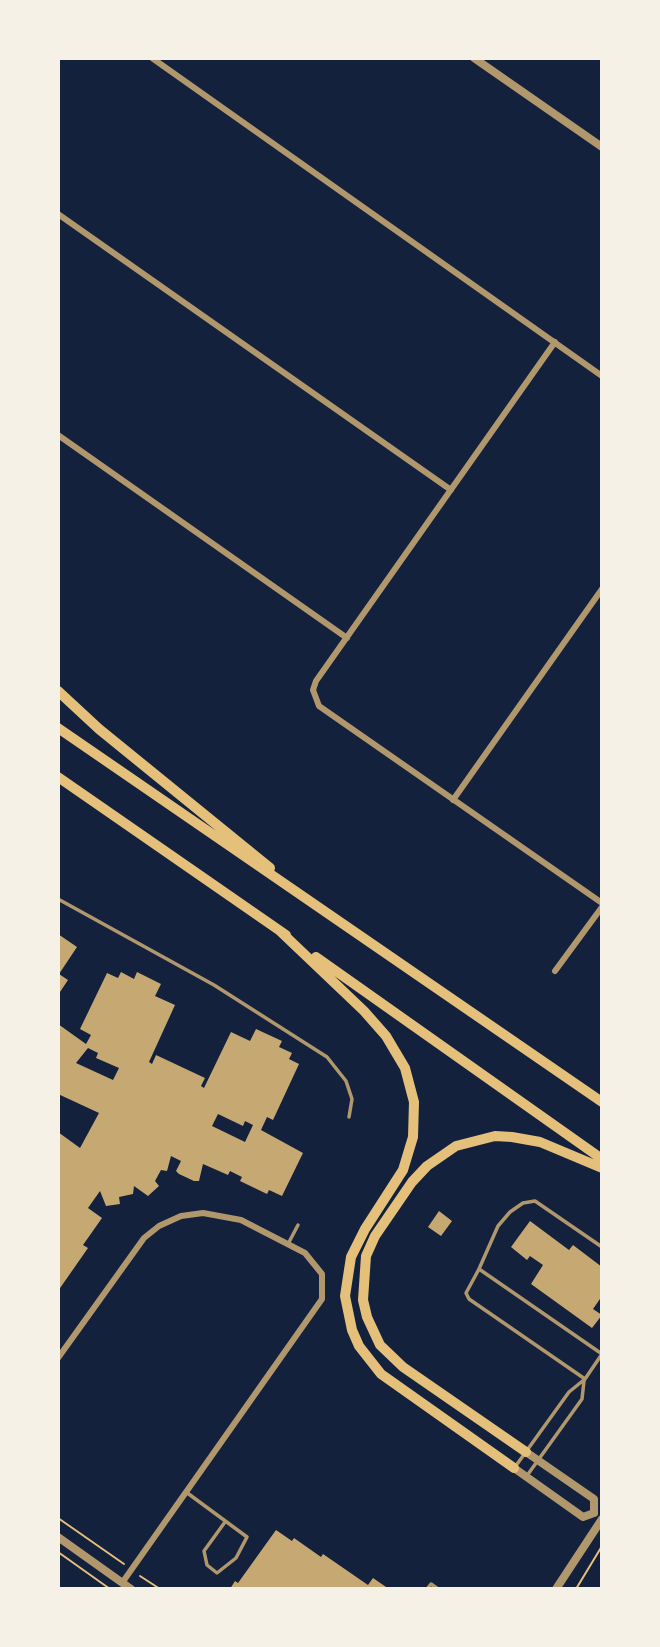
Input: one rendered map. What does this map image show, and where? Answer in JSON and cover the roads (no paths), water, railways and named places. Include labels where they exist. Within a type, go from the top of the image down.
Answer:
[{"type":"highway","points":[[58,691],[99,729],[318,907]]},
{"type":"highway","points":[[58,729],[602,1102]]},
{"type":"highway","points":[[58,777],[602,1159]]},
{"type":"highway","points":[[280,932],[364,1011],[386,1037],[405,1068],[414,1102],[413,1137],[402,1170],[351,1256],[345,1296],[352,1330],[359,1346],[381,1374],[514,1468]]},
{"type":"highway","points":[[526,1452],[403,1367],[380,1345],[372,1330],[363,1300],[362,1274],[366,1256],[375,1236],[412,1182],[427,1166],[456,1146],[495,1136],[512,1137],[540,1142],[602,1168]]},
{"type":"street","points":[[152,58],[602,376]]},
{"type":"street","points":[[474,58],[602,147]]},
{"type":"street","points":[[58,214],[451,490]]},
{"type":"street","points":[[555,342],[316,681],[313,690],[319,706],[602,905],[555,971]]},
{"type":"street","points":[[58,435],[347,638]]},
{"type":"street","points":[[453,800],[602,589]]},
{"type":"street","points":[[58,1358],[144,1238],[159,1226],[181,1216],[223,1215],[241,1220],[305,1254],[319,1268],[324,1283],[322,1299],[122,1583]]},
{"type":"street","points":[[526,1452],[594,1499],[594,1513]]},
{"type":"street","points":[[514,1468],[583,1517],[594,1513]]},
{"type":"street","points":[[556,1589],[602,1519],[594,1513]]},
{"type":"street","points":[[58,1537],[131,1589]]},
{"type":"lane","points":[[58,899],[214,985],[327,1057],[346,1081],[352,1099],[349,1117]]},
{"type":"lane","points":[[585,1379],[469,1299],[466,1293],[480,1269],[498,1226],[510,1212],[523,1203],[535,1201],[602,1247]]},
{"type":"lane","points":[[288,1244],[298,1225]]},
{"type":"lane","points":[[480,1269],[602,1354],[585,1379],[569,1392],[514,1468]]},
{"type":"lane","points":[[526,1477],[582,1399],[585,1379]]},
{"type":"lane","points":[[186,1492],[247,1537],[247,1542],[236,1558],[217,1573],[207,1564],[204,1551],[225,1522]]},
{"type":"lane","points":[[427,1589],[431,1584],[438,1589]]}]
